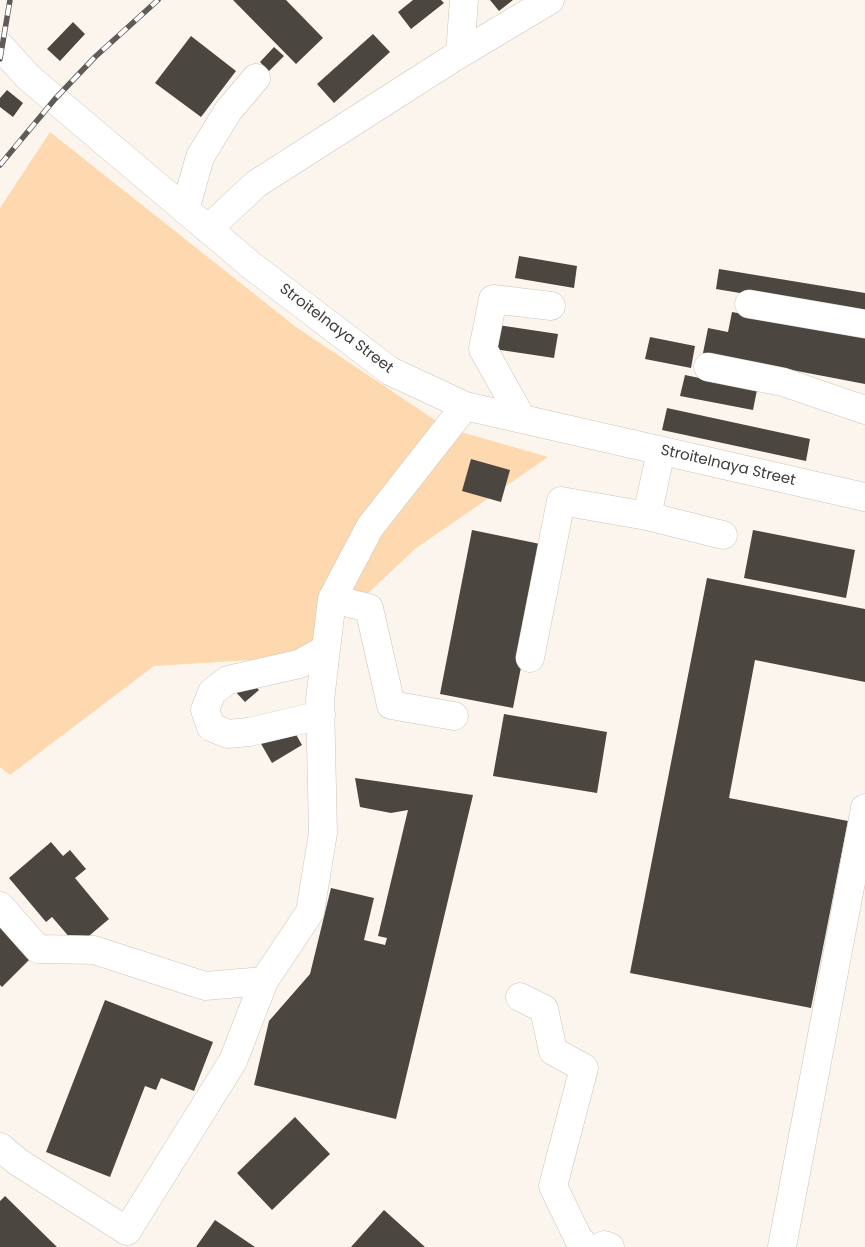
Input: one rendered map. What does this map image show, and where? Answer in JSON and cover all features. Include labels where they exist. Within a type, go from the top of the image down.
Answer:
[{"type":"street","points":[[460,54],[464,0]]},
{"type":"street","points":[[208,229],[256,184],[460,54],[550,0]]},
{"type":"street","name":"Stroitelnaya Street","points":[[0,46],[28,77],[252,266],[390,371],[465,406],[865,495]]},
{"type":"street","points":[[185,210],[200,158],[228,112],[256,78]]},
{"type":"street","points":[[522,419],[483,349],[493,299],[551,306]]},
{"type":"street","points":[[749,304],[865,324]]},
{"type":"street","points":[[708,366],[783,382],[865,410]]},
{"type":"street","points":[[0,1147],[18,1162],[127,1231],[233,1061],[264,981],[310,912],[323,833],[321,714],[332,599],[370,527],[465,406]]},
{"type":"street","points":[[647,516],[661,451]]},
{"type":"street","points":[[530,658],[561,501],[647,516],[723,535]]},
{"type":"street","points":[[332,599],[369,608],[391,705],[454,716]]},
{"type":"street","points":[[321,714],[249,732],[228,734],[211,727],[205,710],[212,692],[228,680],[299,664],[326,649]]},
{"type":"street","points":[[782,1247],[865,808]]},
{"type":"street","points":[[0,906],[38,949],[94,950],[205,986],[264,981]]},
{"type":"street","points":[[520,997],[544,1010],[553,1051],[584,1068],[553,1186],[578,1238],[586,1247]]},
{"type":"street","points":[[601,1247],[604,1245],[610,1247]]},
{"type":"shaded area","points":[[50,132],[296,327],[447,428],[548,457],[415,549],[300,657],[154,666],[10,775],[0,767],[0,208]]},
{"type":"building","points":[[233,0],[286,0],[323,38],[296,64]]},
{"type":"building","points":[[413,0],[441,0],[444,3],[411,29],[398,12]]},
{"type":"building","points":[[490,0],[513,0],[499,11]]},
{"type":"building","points":[[73,22],[85,34],[60,61],[47,49]]},
{"type":"building","points":[[373,34],[390,52],[334,103],[317,84]]},
{"type":"building","points":[[191,36],[236,71],[201,117],[155,83]]},
{"type":"building","points":[[274,47],[284,56],[269,71],[260,62]]},
{"type":"building","points":[[7,90],[23,103],[13,117],[0,107],[0,98]]},
{"type":"building","points":[[519,256],[577,266],[574,288],[515,278]]},
{"type":"building","points":[[719,269],[865,293],[865,314],[716,289]]},
{"type":"building","points":[[732,312],[865,338],[865,384],[703,353],[708,328],[728,332]]},
{"type":"building","points":[[498,325],[558,334],[554,358],[494,349]]},
{"type":"building","points":[[650,337],[695,346],[691,368],[645,359]]},
{"type":"building","points":[[685,375],[757,390],[753,410],[680,396]]},
{"type":"building","points":[[667,408],[810,439],[806,461],[662,430]]},
{"type":"building","points":[[471,459],[510,470],[501,502],[462,491]]},
{"type":"building","points":[[472,530],[545,545],[513,708],[440,694]]},
{"type":"building","points":[[753,530],[855,550],[846,598],[744,578]]},
{"type":"building","points":[[707,578],[865,609],[865,682],[755,660],[729,798],[848,821],[811,1008],[630,973]]},
{"type":"building","points":[[248,678],[259,690],[245,702],[234,690]]},
{"type":"building","points":[[504,714],[607,732],[597,793],[493,776]]},
{"type":"building","points":[[290,724],[302,745],[272,763],[260,742]]},
{"type":"building","points":[[355,778],[473,795],[396,1119],[254,1085],[269,1021],[310,974],[331,888],[374,898],[364,940],[385,945],[387,938],[378,936],[408,810],[391,813],[360,807]]},
{"type":"building","points":[[51,842],[63,856],[70,850],[86,869],[75,878],[109,919],[77,946],[52,917],[46,922],[9,878]]},
{"type":"building","points":[[0,926],[31,958],[2,987],[0,985]]},
{"type":"building","points":[[105,1000],[213,1042],[194,1091],[161,1078],[156,1090],[145,1086],[110,1177],[46,1152]]},
{"type":"building","points":[[295,1117],[330,1154],[272,1210],[237,1173]]},
{"type":"building","points":[[5,1196],[57,1247],[0,1247],[0,1201]]},
{"type":"building","points":[[384,1210],[425,1247],[351,1247]]},
{"type":"building","points":[[215,1220],[255,1247],[196,1247]]},
{"type":"railway","points":[[0,59],[10,0]]},
{"type":"railway","points":[[0,165],[55,99],[95,57],[158,0]]}]
